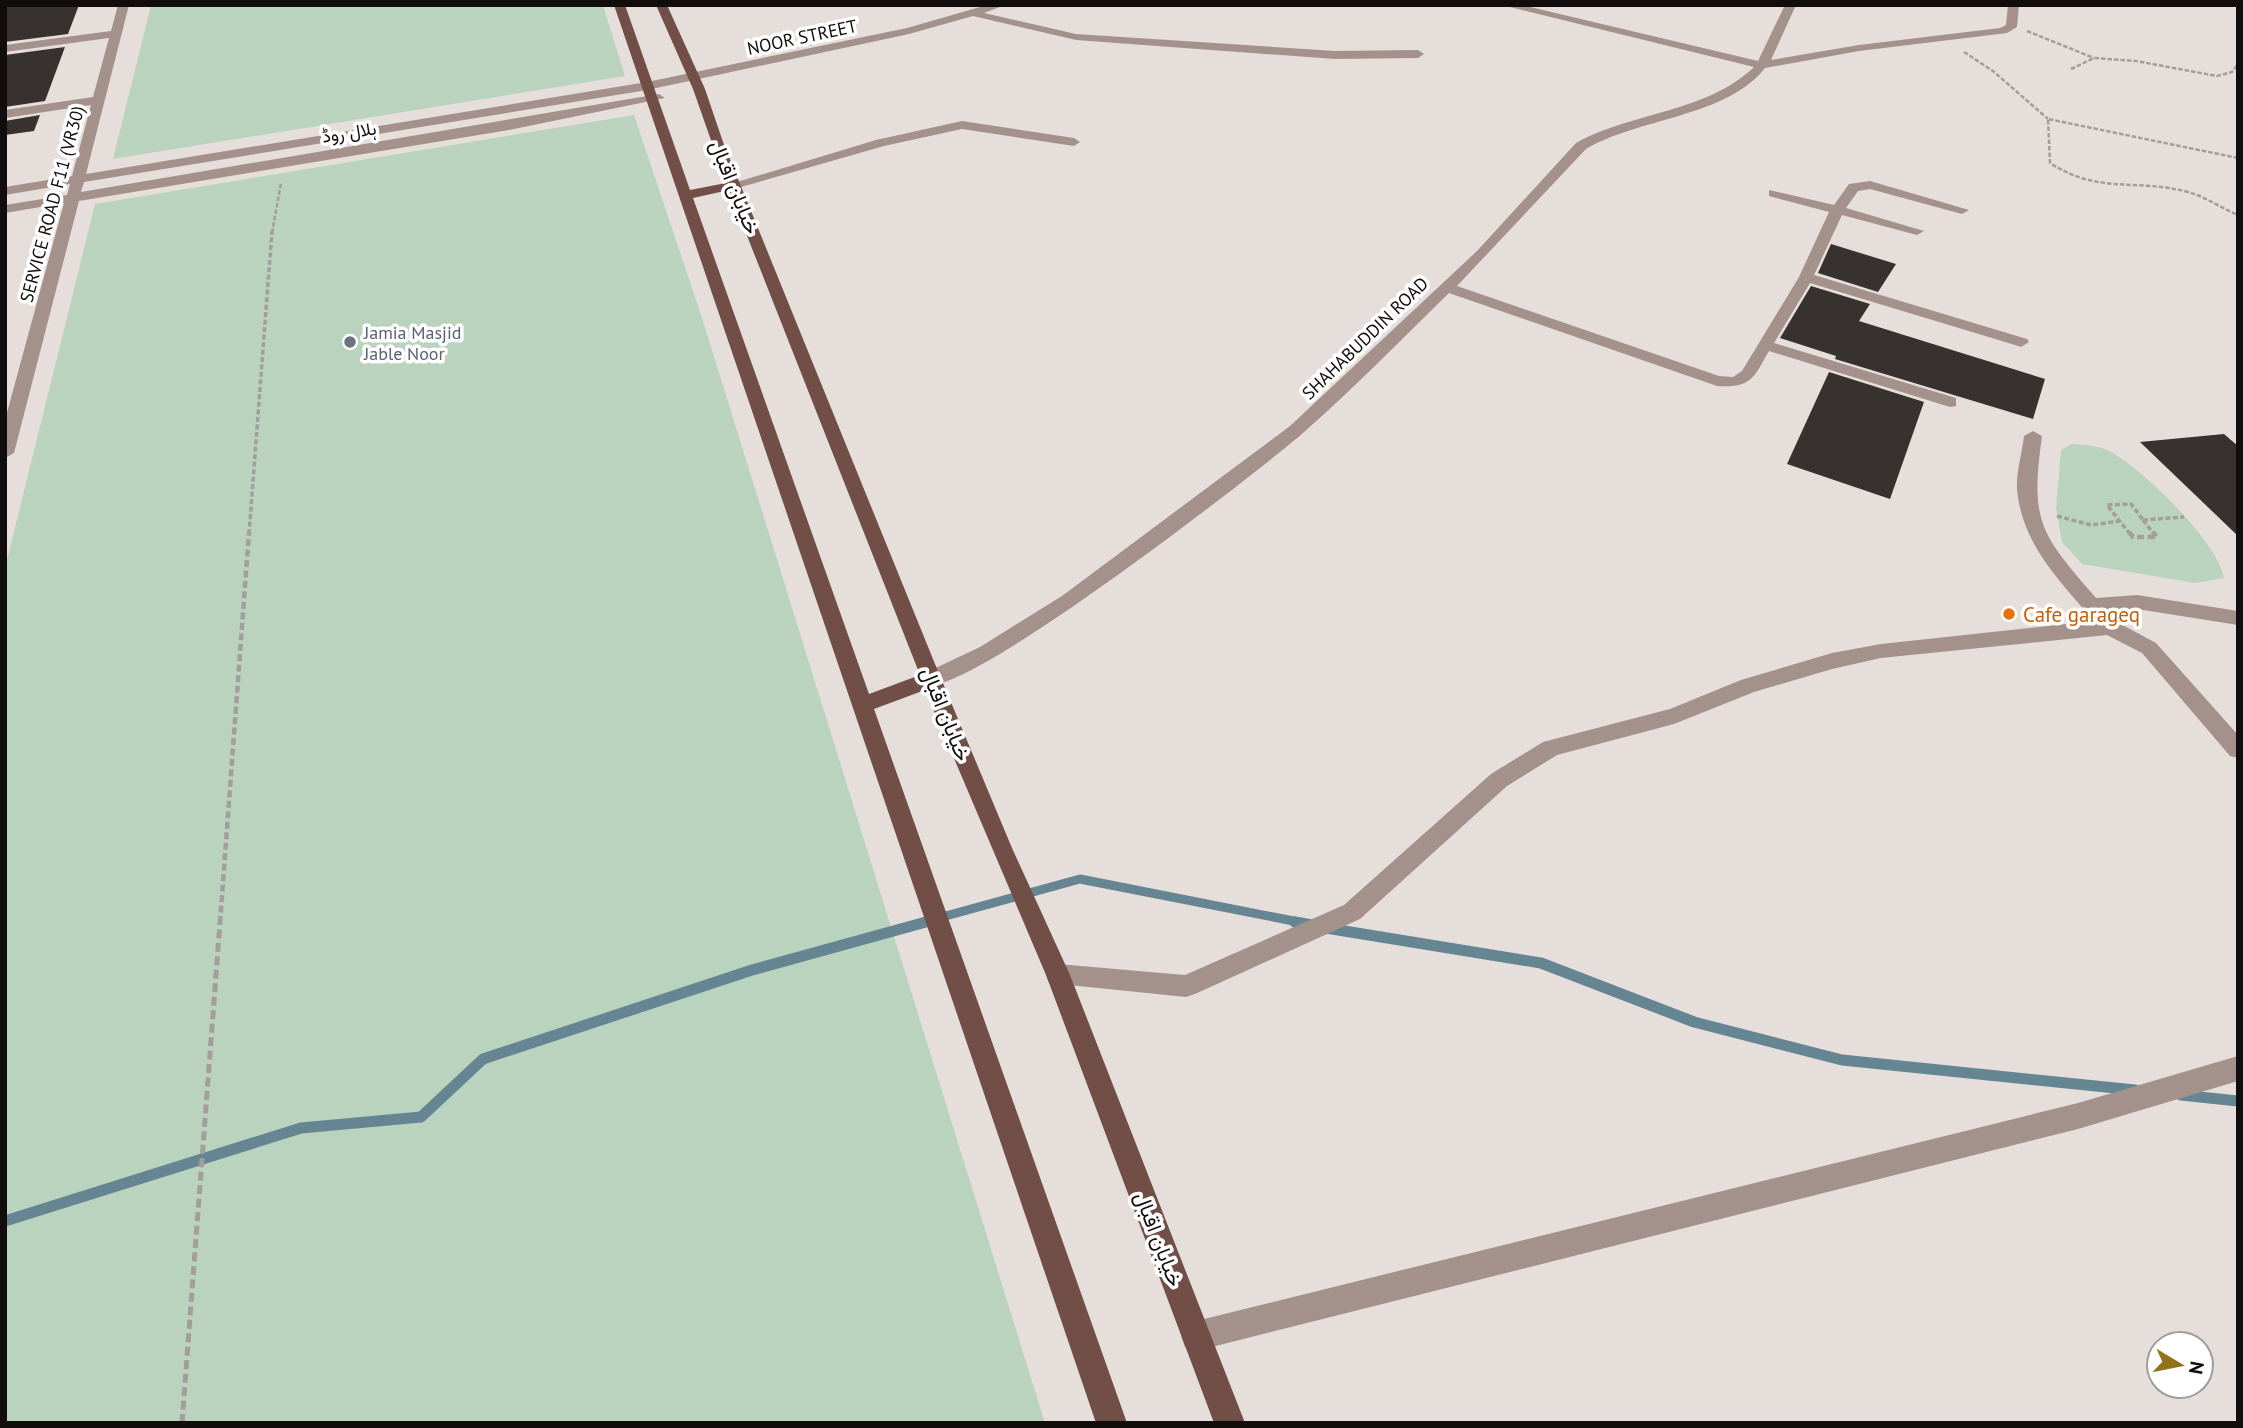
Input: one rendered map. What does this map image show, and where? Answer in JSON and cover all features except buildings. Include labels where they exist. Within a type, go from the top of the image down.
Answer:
[{"type":"main road","points":[[619,5],[1112,1423]]},
{"type":"main road","name":"خیابان اقبال","points":[[661,5],[695,83],[932,680],[1001,848],[1058,975],[1230,1423]]},
{"type":"main road","points":[[687,195],[734,186]]},
{"type":"main road","points":[[863,705],[932,680]]},
{"type":"street","name":"SERVICE ROAD F11 (VR30)","points":[[5,453],[71,199],[101,100],[124,5]]},
{"type":"street","name":"NOOR STREET","points":[[695,83],[909,31],[1000,5]]},
{"type":"street","points":[[1507,5],[1761,65],[2011,27],[2014,5]]},
{"type":"street","name":"SHAHABUDDIN ROAD","points":[[932,680],[1032,626],[1228,484],[1344,388],[1482,254],[1581,146],[1600,135],[1730,89],[1761,65],[1791,5]]},
{"type":"street","points":[[966,13],[997,17],[1076,37],[1335,55],[1418,54]]},
{"type":"street","points":[[5,49],[117,34]]},
{"type":"street","name":"ہلال روڈ","points":[[5,209],[695,83]]},
{"type":"street","name":"ہلال روڈ","points":[[5,191],[649,92]]},
{"type":"street","points":[[5,114],[101,100]]},
{"type":"street","points":[[734,186],[881,143],[962,125],[1074,142]]},
{"type":"street","points":[[1447,287],[1717,381],[1737,382],[1748,374],[1806,277],[1837,210],[1854,187],[1861,184],[1962,210]]},
{"type":"street","points":[[1773,193],[1917,231]]},
{"type":"street","points":[[1806,277],[2021,342]]},
{"type":"street","points":[[1765,345],[1950,402]]},
{"type":"street","points":[[2032,436],[2026,487],[2033,528],[2054,561],[2110,627],[2149,649],[2235,744]]},
{"type":"street","points":[[2093,605],[2137,602],[2238,618]]},
{"type":"street","points":[[1058,975],[1186,986],[1352,912],[1499,780],[1550,748],[1674,716],[1748,686],[1832,661],[1881,651],[2110,627]]},
{"type":"street","points":[[1196,1336],[2064,1119],[2238,1068]]},
{"type":"path","points":[[2011,27],[2044,35],[2095,58],[2137,61],[2217,76],[2232,72],[2238,64]]},
{"type":"path","points":[[1943,39],[1993,71],[2048,119],[2238,158]]},
{"type":"path","points":[[2071,69],[2095,58]]},
{"type":"path","points":[[2048,119],[2050,163],[2066,175],[2102,186],[2188,192],[2238,215]]},
{"type":"path","points":[[182,1423],[272,220],[281,181]]},
{"type":"path","points":[[2131,504],[2143,520],[2157,537],[2133,537],[2107,505],[2131,504]]},
{"type":"path","points":[[2057,516],[2091,525],[2121,521]]},
{"type":"path","points":[[2143,520],[2184,517]]},
{"type":"green space","points":[[151,5],[603,5],[625,76],[113,159]]},
{"type":"green space","points":[[634,115],[703,321],[1045,1423],[5,1423],[5,568],[95,204]]},
{"type":"green space","points":[[2072,444],[2109,451],[2140,473],[2194,526],[2219,563],[2224,578],[2195,583],[2082,564],[2062,542],[2056,508],[2061,450]]},
{"type":"waterway","points":[[920,923],[1080,879],[1304,923]]},
{"type":"waterway","points":[[5,1221],[301,1128],[421,1117],[483,1059],[752,970],[926,922]]},
{"type":"waterway","points":[[1295,922],[1312,925]]},
{"type":"waterway","points":[[1326,928],[1541,963],[1694,1022],[1842,1060],[2135,1090]]},
{"type":"waterway","points":[[2181,1095],[2238,1101]]},
{"type":"place","name":"Jamia Masjid Jable Noor","points":[[350,342]]},
{"type":"place","name":"Cafe garageq","points":[[2009,614]]}]
